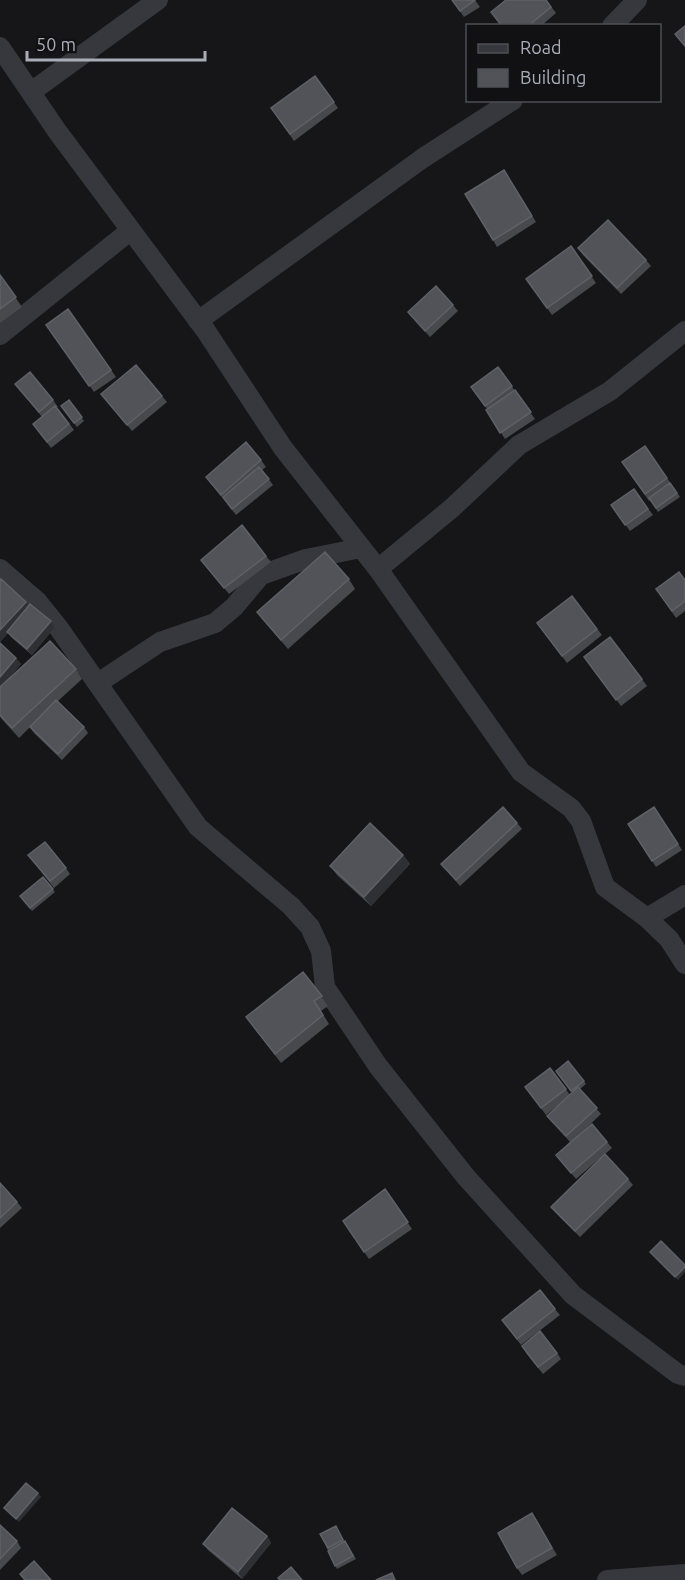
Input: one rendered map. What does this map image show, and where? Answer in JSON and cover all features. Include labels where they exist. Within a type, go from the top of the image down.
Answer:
[{"type":"street","points":[[31,92],[158,0]]},
{"type":"street","points":[[614,24],[637,0]]},
{"type":"street","points":[[0,47],[198,321],[283,448],[378,569],[521,772],[571,808],[581,821],[605,887],[647,918],[669,939],[685,964]]},
{"type":"street","points":[[198,321],[423,158],[510,102]]},
{"type":"street","points":[[0,334],[131,230]]},
{"type":"street","points":[[378,569],[452,508],[519,445],[610,391],[685,331]]},
{"type":"street","points":[[98,683],[160,642],[215,624],[234,608],[261,575],[306,559],[361,548]]},
{"type":"street","points":[[0,569],[37,602],[98,683],[198,828],[291,906],[310,927],[321,951],[325,987],[378,1066],[466,1177],[573,1295],[678,1374],[685,1376]]},
{"type":"street","points":[[647,918],[685,895]]},
{"type":"street","points":[[607,1580],[685,1574]]},
{"type":"building","points":[[452,0],[475,0],[460,11]]},
{"type":"building","points":[[506,0],[546,0],[551,7],[530,24],[500,24],[491,12]]},
{"type":"building","points":[[685,26],[685,46],[675,34]]},
{"type":"building","points":[[315,76],[334,102],[290,134],[271,108]]},
{"type":"building","points":[[504,170],[532,216],[493,240],[465,194]]},
{"type":"building","points":[[608,220],[646,260],[617,288],[578,248]]},
{"type":"building","points":[[571,246],[592,276],[547,308],[526,279]]},
{"type":"building","points":[[0,275],[16,297],[0,309]]},
{"type":"building","points":[[436,286],[453,305],[425,331],[408,312]]},
{"type":"building","points":[[68,309],[111,370],[89,386],[46,325]]},
{"type":"building","points":[[136,365],[162,396],[127,425],[101,394]]},
{"type":"building","points":[[498,367],[512,386],[485,406],[471,387]]},
{"type":"building","points":[[30,372],[53,400],[39,412],[15,384]]},
{"type":"building","points":[[515,390],[531,412],[500,433],[486,410]]},
{"type":"building","points":[[69,400],[82,417],[74,423],[61,406]]},
{"type":"building","points":[[55,406],[69,424],[47,442],[33,424]]},
{"type":"building","points":[[246,442],[261,460],[221,495],[206,477]]},
{"type":"building","points":[[645,446],[667,478],[645,494],[622,462]]},
{"type":"building","points":[[259,467],[269,479],[232,509],[223,497]]},
{"type":"building","points":[[670,483],[677,493],[656,508],[649,498]]},
{"type":"building","points":[[634,489],[648,509],[625,525],[611,505]]},
{"type":"building","points":[[242,525],[266,556],[224,588],[201,560]]},
{"type":"building","points":[[325,552],[349,579],[281,640],[257,612]]},
{"type":"building","points":[[679,572],[685,580],[685,601],[672,611],[656,589]]},
{"type":"building","points":[[1,579],[26,602],[0,630],[0,581]]},
{"type":"building","points":[[572,596],[597,629],[562,656],[537,623]]},
{"type":"building","points":[[30,604],[51,621],[27,649],[7,632]]},
{"type":"building","points":[[610,637],[642,679],[616,700],[584,657]]},
{"type":"building","points":[[50,641],[76,669],[12,728],[0,715],[0,687]]},
{"type":"building","points":[[0,643],[16,658],[0,677]]},
{"type":"building","points":[[56,700],[84,727],[58,754],[30,727]]},
{"type":"building","points":[[503,807],[517,823],[456,880],[441,864]]},
{"type":"building","points":[[654,807],[678,844],[652,861],[628,824]]},
{"type":"building","points":[[370,823],[403,855],[364,897],[330,866]]},
{"type":"building","points":[[45,842],[66,868],[50,881],[28,855]]},
{"type":"building","points":[[43,877],[53,889],[30,908],[20,896]]},
{"type":"building","points":[[303,972],[322,996],[314,1001],[323,1015],[275,1054],[246,1017]]},
{"type":"building","points":[[568,1061],[584,1081],[571,1091],[556,1071]]},
{"type":"building","points":[[550,1068],[566,1089],[541,1108],[525,1087]]},
{"type":"building","points":[[578,1087],[597,1108],[566,1136],[547,1116]]},
{"type":"building","points":[[592,1124],[607,1142],[571,1173],[556,1155]]},
{"type":"building","points":[[605,1154],[628,1179],[575,1231],[551,1207]]},
{"type":"building","points":[[0,1183],[17,1202],[0,1218]]},
{"type":"building","points":[[385,1189],[408,1222],[364,1252],[343,1221]]},
{"type":"building","points":[[661,1241],[685,1265],[675,1277],[650,1252]]},
{"type":"building","points":[[540,1290],[555,1309],[517,1339],[502,1320]]},
{"type":"building","points":[[540,1331],[557,1353],[538,1367],[522,1346]]},
{"type":"building","points":[[26,1483],[38,1493],[16,1519],[4,1508]]},
{"type":"building","points":[[232,1508],[267,1536],[238,1572],[203,1544]]},
{"type":"building","points":[[532,1513],[552,1548],[517,1568],[498,1533]]},
{"type":"building","points":[[0,1525],[17,1541],[0,1559]]},
{"type":"building","points":[[336,1526],[343,1540],[328,1548],[320,1534]]},
{"type":"building","points":[[345,1541],[353,1556],[335,1566],[328,1551]]},
{"type":"building","points":[[34,1561],[51,1580],[25,1580],[20,1574]]},
{"type":"building","points":[[291,1567],[302,1580],[280,1580],[278,1578]]},
{"type":"building","points":[[392,1573],[395,1580],[376,1580]]}]
